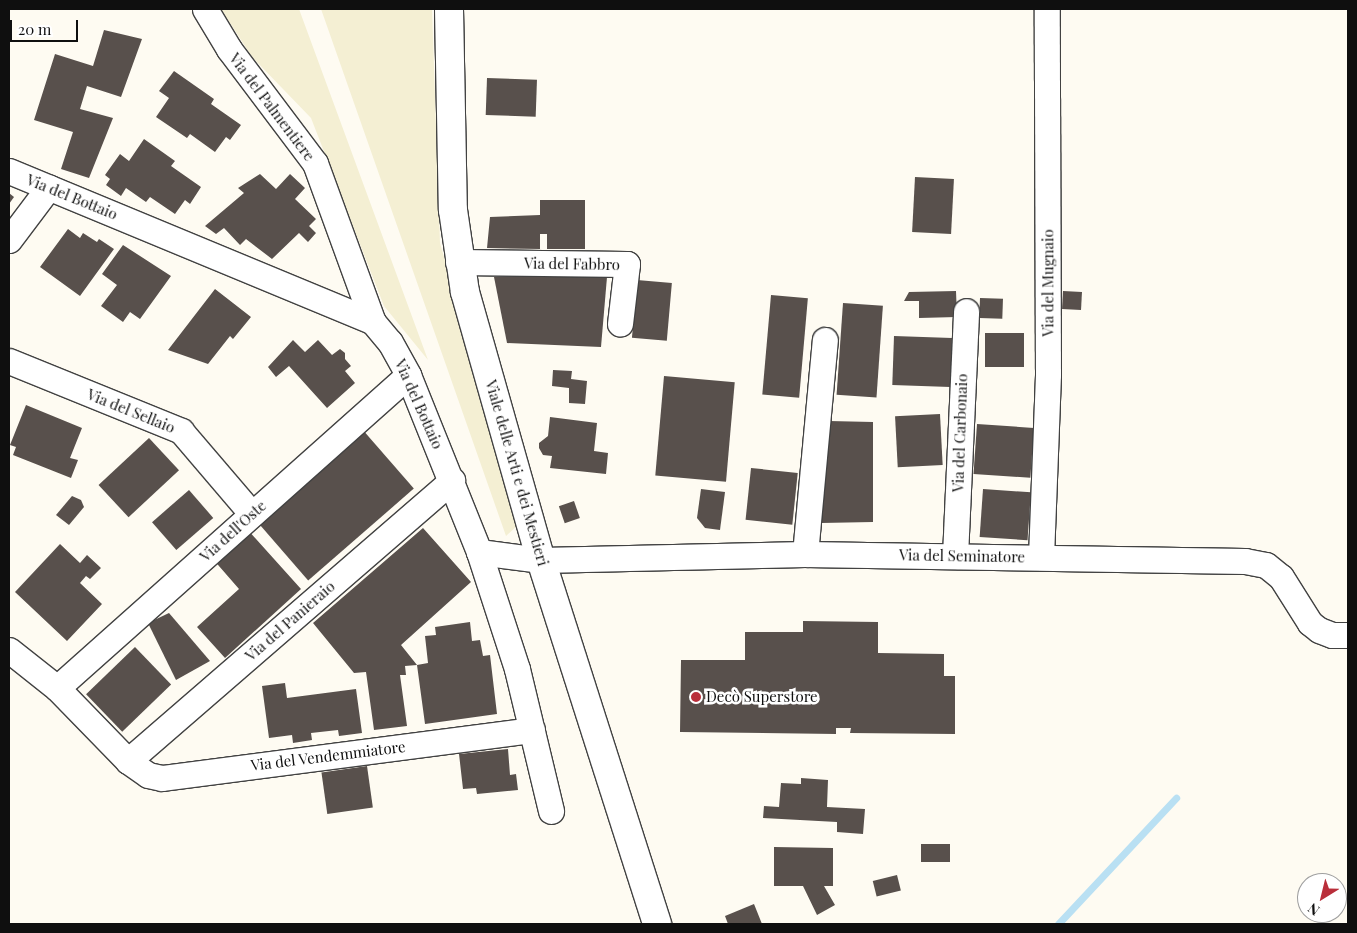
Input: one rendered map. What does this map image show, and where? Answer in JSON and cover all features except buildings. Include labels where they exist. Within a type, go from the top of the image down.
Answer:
[{"type":"street","name":"Via del Palmentiere","points":[[205,9],[229,49],[315,163],[373,322]]},
{"type":"street","name":"Viale delle Arti e dei Mestieri","points":[[449,9],[453,210],[458,262],[542,560],[657,924]]},
{"type":"street","name":"Via del Mugnaio","points":[[1041,557],[1048,374],[1047,9]]},
{"type":"street","name":"Via del Bottaio","points":[[9,171],[373,322],[390,342],[408,374],[452,480],[479,552],[517,669],[551,811]]},
{"type":"street","points":[[9,240],[49,187]]},
{"type":"street","name":"Via del Fabbro","points":[[458,262],[627,264],[620,324]]},
{"type":"street","name":"Via del Carbonaio","points":[[955,556],[966,311]]},
{"type":"street","points":[[805,554],[825,340]]},
{"type":"street","name":"Via del Sellaio","points":[[9,361],[181,431],[252,514]]},
{"type":"street","name":"Via dell'Oste","points":[[57,688],[408,374]]},
{"type":"street","name":"Via del Panieraio","points":[[128,761],[452,480]]},
{"type":"street","name":"Via del Seminatore","points":[[479,552],[542,560],[805,554],[1245,561],[1266,565],[1281,577],[1310,623],[1319,630],[1332,635],[1348,635]]},
{"type":"street","name":"Via del Vendemmiatore","points":[[9,650],[57,688],[128,761],[148,775],[162,778],[532,730]]},
{"type":"shaded area","points":[[221,9],[299,9],[428,360],[384,306],[311,118],[252,57]]},
{"type":"shaded area","points":[[321,9],[432,9],[440,243],[519,524],[506,536]]},
{"type":"waterway","points":[[1058,924],[1176,798]]},
{"type":"place","name":"Decò Superstore","points":[[696,697]]}]
